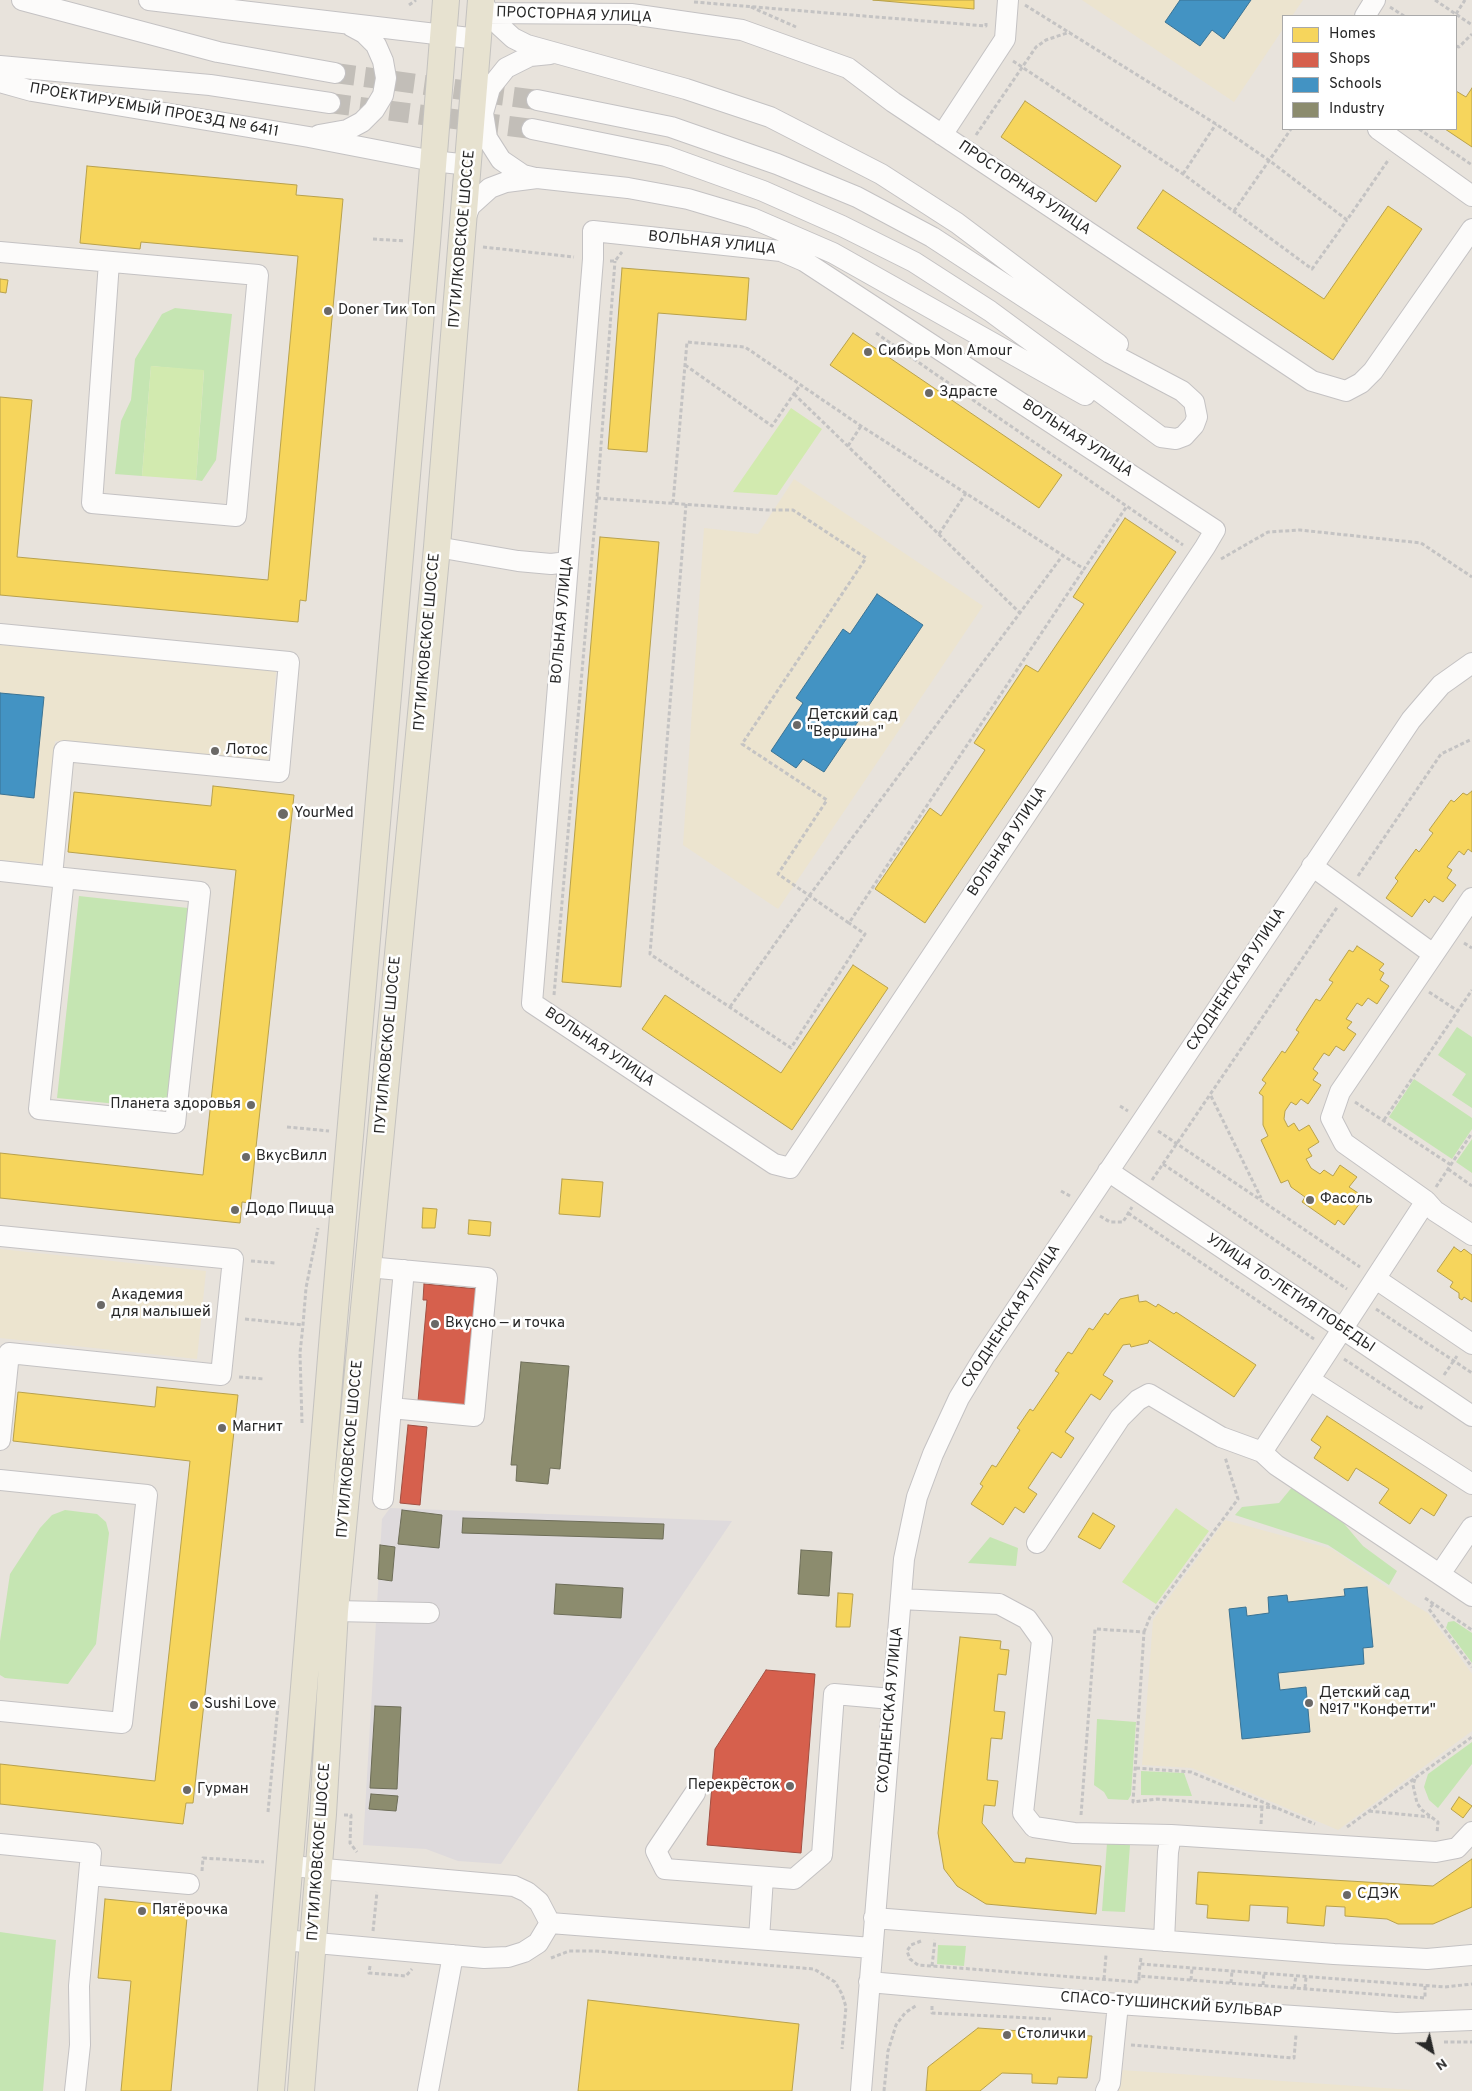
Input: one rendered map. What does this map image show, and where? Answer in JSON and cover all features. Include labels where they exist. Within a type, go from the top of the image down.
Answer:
[{"type":"main road","name":"ПУТИЛКОВСКОЕ ШОССЕ","points":[[271,2091],[291,1866],[333,1331],[446,0]]},
{"type":"main road","name":"ПУТИЛКОВСКОЕ ШОССЕ","points":[[300,2091],[319,1868],[335,1611],[437,547],[478,39],[483,7]]},
{"type":"street","points":[[22,0],[218,52],[335,73]]},
{"type":"street","name":"ПРОЕКТИРУЕМЫЙ ПРОЕЗД № 6411","points":[[149,0],[478,39]]},
{"type":"street","points":[[1366,15],[1375,0]]},
{"type":"street","points":[[946,128],[1004,39],[1015,2]]},
{"type":"street","points":[[464,221],[470,206],[490,188],[506,182],[537,178],[628,188],[680,198],[752,218],[832,253],[1168,440],[1184,436],[1194,425],[1197,417],[1194,402],[957,223],[881,174],[770,117],[686,89],[558,55],[513,38],[483,7]]},
{"type":"street","name":"ПРОСТОРНАЯ УЛИЦА","points":[[483,7],[626,7],[742,30],[848,68],[893,102],[946,128],[1312,381],[1346,391],[1361,383],[1373,371],[1472,229]]},
{"type":"street","name":"ПРОЕКТИРУЕМЫЙ ПРОЕЗД № 6411","points":[[309,137],[346,130],[362,122],[374,110],[383,95],[386,78],[383,61],[376,45],[364,33],[347,24]]},
{"type":"street","points":[[537,178],[511,168],[493,150],[484,126],[485,100],[497,77],[517,61],[530,56],[558,55]]},
{"type":"street","points":[[0,66],[210,85],[330,103]]},
{"type":"street","name":"ПРОЕКТИРУЕМЫЙ ПРОЕЗД № 6411","points":[[0,82],[32,91],[309,137],[433,161],[469,165]]},
{"type":"street","points":[[537,100],[671,127],[777,164],[857,198],[932,237],[1110,353],[1169,383]]},
{"type":"street","points":[[532,129],[666,156],[763,191],[842,226],[914,262],[990,311],[1153,433]]},
{"type":"street","points":[[1380,130],[1472,196]]},
{"type":"street","name":"ВОЛЬНАЯ УЛИЦА","points":[[593,231],[782,251],[804,261],[1215,530],[790,1168],[774,1164],[552,1016],[532,1003],[593,259],[593,231]]},
{"type":"street","points":[[0,252],[258,275],[236,516],[92,503],[109,262]]},
{"type":"street","points":[[437,547],[518,561],[551,564],[568,562]]},
{"type":"street","points":[[0,634],[289,662],[279,772],[64,751],[58,877],[39,1109],[175,1123],[200,892],[58,877],[0,871]]},
{"type":"street","name":"СХОДНЕНСКАЯ УЛИЦА","points":[[861,2091],[905,1553],[917,1497],[941,1438],[959,1398],[984,1357],[1411,720],[1441,685],[1459,670],[1472,663]]},
{"type":"street","points":[[1312,866],[1433,954]]},
{"type":"street","points":[[1472,898],[1340,1092],[1331,1118],[1344,1143],[1426,1201],[1435,1211],[1472,1235]]},
{"type":"street","name":"УЛИЦА 70-ЛЕТИЯ ПОБЕДЫ","points":[[1108,1171],[1472,1416]]},
{"type":"street","points":[[1262,1452],[1426,1201]]},
{"type":"street","points":[[0,1236],[233,1259],[221,1375],[9,1353],[0,1440]]},
{"type":"street","points":[[368,1267],[487,1278],[474,1416],[391,1408]]},
{"type":"street","points":[[383,1499],[404,1270]]},
{"type":"street","points":[[1376,1279],[1472,1344]]},
{"type":"street","points":[[1310,1380],[1472,1484]]},
{"type":"street","points":[[1037,1543],[1120,1418],[1138,1400],[1149,1394],[1221,1437],[1262,1452],[1276,1465],[1472,1596]]},
{"type":"street","points":[[0,1480],[146,1495],[122,1723],[0,1711]]},
{"type":"street","points":[[1440,1574],[1472,1527]]},
{"type":"street","points":[[901,1598],[999,1604],[1026,1618],[1042,1640],[1023,1813],[1034,1827],[1080,1833],[1171,1835],[1436,1852],[1457,1848],[1472,1832]]},
{"type":"street","points":[[335,1611],[430,1613]]},
{"type":"street","points":[[695,1793],[656,1851],[665,1869],[794,1879],[822,1855],[834,1694],[892,1699]]},
{"type":"street","points":[[1164,1941],[1168,1852],[1171,1835]]},
{"type":"street","points":[[0,1844],[91,1853],[79,1986],[80,2045],[75,2091]]},
{"type":"street","points":[[291,1866],[514,1886],[527,1892],[539,1902],[546,1912],[550,1923]]},
{"type":"street","points":[[89,1875],[188,1884]]},
{"type":"street","points":[[759,1939],[763,1876]]},
{"type":"street","points":[[874,1918],[1110,1948],[1164,1941],[1427,1959],[1472,1955]]},
{"type":"street","points":[[550,1923],[872,1948]]},
{"type":"street","points":[[283,1940],[484,1958],[508,1957],[524,1952],[538,1943],[550,1923]]},
{"type":"street","points":[[428,2091],[453,1955]]},
{"type":"street","name":"СПАСО-ТУШИНСКИЙ БУЛЬВАР","points":[[869,1982],[1118,2004],[1396,2023],[1472,2020]]},
{"type":"street","points":[[1106,2091],[1110,2083],[1118,2004]]},
{"type":"path","points":[[409,5],[416,0]]},
{"type":"path","points":[[1435,0],[1472,25]]},
{"type":"path","points":[[1456,14],[1465,0]]},
{"type":"path","points":[[693,2],[986,26],[987,17]]},
{"type":"path","points":[[1015,2],[1071,32],[1216,124],[1270,161],[1347,220]]},
{"type":"path","points":[[751,7],[797,28]]},
{"type":"path","points":[[946,128],[974,138],[1036,47],[1046,40],[1071,32]]},
{"type":"path","points":[[1457,46],[1459,47],[1472,34]]},
{"type":"path","points":[[1008,58],[1183,174],[1312,269],[1399,143]]},
{"type":"path","points":[[1183,174],[1216,124]]},
{"type":"path","points":[[1234,211],[1290,130]]},
{"type":"path","points":[[1420,130],[1472,165]]},
{"type":"path","points":[[373,239],[410,242]]},
{"type":"path","points":[[552,1016],[597,498],[615,261]]},
{"type":"path","points":[[673,503],[686,342],[745,347],[861,426],[1084,569]]},
{"type":"path","points":[[685,365],[772,426],[800,385]]},
{"type":"path","points":[[794,394],[1020,613]]},
{"type":"path","points":[[848,446],[861,426]]},
{"type":"path","points":[[939,534],[966,493]]},
{"type":"path","points":[[597,498],[673,503],[766,510],[793,510],[866,558],[742,744],[827,800],[778,874],[865,934],[791,1048],[650,954],[686,504]]},
{"type":"path","points":[[849,923],[1126,506]]},
{"type":"path","points":[[730,1007],[809,896],[1063,556]]},
{"type":"path","points":[[1061,1191],[1110,1222],[1123,1222],[1178,1144],[1441,754],[1472,739]]},
{"type":"path","points":[[1414,982],[1458,1011]]},
{"type":"path","points":[[1384,1120],[1472,990]]},
{"type":"path","points":[[1340,1092],[1451,1165]]},
{"type":"path","points":[[1210,1095],[1262,1200]]},
{"type":"path","points":[[1120,1106],[1340,1251],[1376,1279]]},
{"type":"path","points":[[287,1127],[336,1132]]},
{"type":"path","points":[[1426,1201],[1472,1133]]},
{"type":"path","points":[[1164,1164],[1472,1373]]},
{"type":"path","points":[[1448,1169],[1472,1186]]},
{"type":"path","points":[[1128,1213],[1330,1350]]},
{"type":"path","points":[[269,1321],[303,1325]]},
{"type":"path","points":[[221,1375],[264,1379]]},
{"type":"path","points":[[1225,1458],[1238,1498],[1150,1617],[1144,1632],[1133,1802],[1157,1799],[1277,1808]]},
{"type":"path","points":[[1425,1598],[1472,1630]]},
{"type":"path","points":[[1433,1604],[1429,1609],[1472,1667]]},
{"type":"path","points":[[1080,1833],[1094,1630],[1144,1632]]},
{"type":"path","points":[[1346,1828],[1472,1737]]},
{"type":"path","points":[[1136,1768],[1191,1772],[1320,1827]]},
{"type":"path","points":[[1415,1778],[1413,1785],[1418,1803],[1438,1822],[1436,1852]]},
{"type":"path","points":[[1369,1811],[1431,1817]]},
{"type":"path","points":[[351,1815],[350,1844],[353,1850],[359,1853]]},
{"type":"path","points":[[219,1859],[264,1862]]},
{"type":"path","points":[[373,1937],[377,1884]]},
{"type":"path","points":[[924,1941],[911,1944],[907,1951],[910,1959],[918,1965],[1139,1982],[1141,1957],[1132,1956]]},
{"type":"path","points":[[929,1941],[944,1942]]},
{"type":"path","points":[[1097,1954],[1110,1948]]},
{"type":"path","points":[[1104,1980],[1110,1948]]},
{"type":"path","points":[[548,1959],[569,1951],[595,1951],[814,1969],[835,1982],[842,1994],[846,2008],[842,2049]]},
{"type":"path","points":[[1140,1964],[1425,1986],[1445,1987],[1472,1984]]},
{"type":"path","points":[[1191,1980],[1192,1968]]},
{"type":"path","points":[[369,1973],[406,1976],[412,1969],[422,1970]]},
{"type":"path","points":[[1231,1983],[1232,1971]]},
{"type":"path","points":[[1262,1985],[1264,1973]]},
{"type":"path","points":[[1139,1976],[1424,1998],[1425,1986]]},
{"type":"path","points":[[1294,1988],[1296,1976]]},
{"type":"path","points":[[1305,1988],[1306,1977]]},
{"type":"path","points":[[884,2091],[888,2051],[896,2025],[905,2013],[924,2002]]},
{"type":"path","points":[[1123,2048],[1128,2045],[1294,2058],[1297,2033]]},
{"type":"shaded area","points":[[1082,0],[1303,0],[1293,15],[1282,15],[1282,30],[1234,102]]},
{"type":"shaded area","name":"Детский сад \"Вершина\"","points":[[794,479],[983,606],[778,909],[683,845],[704,528],[758,534]]},
{"type":"shaded area","name":"Лотос","points":[[0,645],[276,671],[268,761],[55,741],[43,864],[0,860]]},
{"type":"shaded area","name":"Академия для малышей","points":[[0,1249],[206,1271],[197,1359],[0,1338]]},
{"type":"shaded area","points":[[390,1508],[732,1521],[501,1864],[458,1861],[426,1849],[363,1845],[382,1519]]},
{"type":"shaded area","name":"Детский сад №17 \"Конфетти\"","points":[[1225,1520],[1332,1549],[1428,1613],[1472,1674],[1472,1731],[1338,1830],[1192,1768],[1142,1765],[1153,1620]]},
{"type":"shaded area","points":[[1121,2070],[1428,2091],[1119,2091]]},
{"type":"green space","points":[[175,308],[232,314],[216,460],[202,481],[196,480],[204,371],[151,366],[142,476],[115,474],[121,421],[131,400],[135,359],[162,314]]},
{"type":"green space","points":[[151,366],[204,370],[196,480],[142,476]]},
{"type":"green space","points":[[791,408],[822,429],[777,495],[733,492]]},
{"type":"green space","points":[[79,896],[188,908],[167,1109],[57,1098]]},
{"type":"green space","points":[[1457,1027],[1472,1037],[1472,1108],[1452,1095],[1466,1074],[1438,1055]]},
{"type":"green space","points":[[1414,1079],[1472,1118],[1472,1129],[1452,1159],[1389,1117]]},
{"type":"green space","points":[[1472,1139],[1472,1173],[1456,1162]]},
{"type":"green space","points":[[1293,1486],[1335,1513],[1363,1546],[1397,1571],[1389,1585],[1328,1545],[1235,1515],[1242,1507],[1279,1503]]},
{"type":"green space","points":[[1176,1508],[1209,1531],[1156,1604],[1122,1582]]},
{"type":"green space","points":[[65,1510],[97,1514],[106,1522],[109,1533],[96,1644],[68,1684],[5,1678],[0,1675],[0,1641],[10,1574],[40,1528],[52,1515]]},
{"type":"green space","points":[[990,1537],[1018,1548],[1016,1566],[968,1563]]},
{"type":"green space","points":[[1454,1621],[1472,1633],[1472,1663],[1446,1628],[1448,1622]]},
{"type":"green space","points":[[1097,1719],[1136,1722],[1131,1795],[1128,1800],[1108,1799],[1104,1792],[1094,1785]]},
{"type":"green space","points":[[1472,1742],[1472,1764],[1438,1808],[1429,1800],[1424,1787],[1428,1774]]},
{"type":"green space","points":[[1141,1771],[1184,1773],[1192,1796],[1141,1795]]},
{"type":"green space","points":[[1107,1843],[1130,1845],[1125,1912],[1102,1911]]},
{"type":"green space","points":[[0,1932],[56,1940],[43,2091],[0,2091]]},
{"type":"green space","points":[[938,1945],[966,1946],[964,1966],[937,1964]]},
{"type":"building: Homes","points":[[873,0],[974,0],[974,9]]},
{"type":"building: Homes","points":[[1472,88],[1472,147],[1446,130],[1457,130],[1457,92],[1466,97]]},
{"type":"building: Homes","points":[[1025,101],[1121,166],[1096,202],[1001,137]]},
{"type":"building: Homes","points":[[87,166],[297,185],[296,195],[343,199],[306,601],[300,600],[298,622],[0,595],[0,397],[32,400],[17,557],[268,580],[298,256],[141,242],[140,249],[80,243]]},
{"type":"building: Homes","points":[[1163,190],[1324,299],[1388,206],[1422,229],[1333,360],[1137,228]]},
{"type":"building: Homes","points":[[622,268],[749,278],[746,320],[658,313],[647,452],[608,449]]},
{"type":"building: Homes","points":[[0,279],[8,280],[6,293],[0,292]]},
{"type":"building: Homes","points":[[853,333],[1062,475],[1039,508],[830,365]]},
{"type":"building: Homes","points":[[1125,518],[1176,552],[925,923],[875,889],[930,808],[941,816],[985,750],[974,743],[1026,665],[1038,672],[1084,604],[1073,597]]},
{"type":"building: Homes","points":[[600,537],[659,542],[621,987],[562,982]]},
{"type":"building: Homes","points":[[213,786],[294,795],[250,1203],[242,1202],[240,1223],[0,1198],[0,1153],[203,1175],[236,870],[68,852],[74,792],[211,806]]},
{"type":"building: Homes","points":[[1472,791],[1472,852],[1468,849],[1464,855],[1459,851],[1447,867],[1452,870],[1447,878],[1456,885],[1443,902],[1434,896],[1429,903],[1425,899],[1412,917],[1386,898],[1398,881],[1395,878],[1416,849],[1419,852],[1433,833],[1429,830],[1451,800],[1454,802],[1463,793],[1467,795]]},
{"type":"building: Homes","points":[[1357,946],[1384,964],[1379,970],[1384,973],[1380,980],[1389,986],[1377,1004],[1368,998],[1362,1006],[1357,1003],[1346,1019],[1352,1022],[1347,1028],[1356,1034],[1344,1051],[1336,1046],[1329,1056],[1324,1053],[1313,1069],[1318,1073],[1313,1080],[1321,1085],[1308,1104],[1301,1099],[1296,1105],[1291,1102],[1285,1111],[1284,1119],[1288,1127],[1294,1123],[1299,1131],[1309,1125],[1319,1142],[1308,1149],[1312,1156],[1306,1159],[1311,1168],[1320,1174],[1324,1170],[1333,1176],[1340,1165],[1357,1177],[1349,1187],[1358,1193],[1354,1199],[1360,1203],[1344,1225],[1338,1220],[1335,1225],[1302,1202],[1305,1197],[1291,1187],[1288,1180],[1281,1183],[1261,1140],[1268,1136],[1263,1125],[1263,1096],[1259,1093],[1266,1083],[1262,1080],[1282,1051],[1285,1053],[1299,1032],[1296,1030],[1316,999],[1320,1001],[1333,982],[1329,980],[1349,950],[1353,952]]},
{"type":"building: Homes","points":[[853,965],[888,988],[792,1130],[642,1029],[665,995],[781,1073]]},
{"type":"building: Homes","points":[[562,1179],[603,1182],[600,1217],[559,1214]]},
{"type":"building: Homes","points":[[423,1208],[437,1209],[435,1228],[422,1228]]},
{"type":"building: Homes","points":[[469,1220],[491,1222],[490,1236],[468,1234]]},
{"type":"building: Homes","points":[[1454,1247],[1461,1252],[1464,1249],[1472,1255],[1472,1302],[1464,1297],[1462,1300],[1459,1298],[1459,1293],[1450,1287],[1453,1282],[1437,1271]]},
{"type":"building: Homes","points":[[1138,1295],[1139,1302],[1146,1301],[1156,1307],[1158,1304],[1174,1314],[1176,1312],[1256,1365],[1234,1397],[1149,1340],[1148,1343],[1131,1347],[1130,1344],[1123,1345],[1103,1375],[1113,1381],[1100,1400],[1091,1394],[1065,1432],[1074,1438],[1061,1458],[1052,1452],[1028,1488],[1037,1494],[1024,1513],[1015,1507],[1003,1525],[971,1504],[983,1486],[980,1484],[992,1465],[996,1467],[1020,1430],[1017,1428],[1030,1409],[1033,1411],[1059,1373],[1055,1371],[1068,1352],[1072,1354],[1089,1328],[1093,1330],[1105,1313],[1108,1315],[1120,1299]]},
{"type":"building: Homes","points":[[157,1387],[238,1395],[193,1803],[186,1803],[183,1824],[0,1804],[0,1764],[155,1781],[190,1461],[13,1441],[18,1392],[155,1407]]},
{"type":"building: Homes","points":[[1327,1416],[1447,1495],[1434,1516],[1421,1508],[1410,1524],[1379,1503],[1389,1489],[1356,1468],[1348,1481],[1314,1458],[1321,1447],[1311,1440]]},
{"type":"building: Homes","points":[[1093,1513],[1115,1526],[1100,1549],[1078,1537]]},
{"type":"building: Homes","points":[[838,1593],[853,1594],[850,1627],[836,1627]]},
{"type":"building: Homes","points":[[960,1637],[1001,1641],[1000,1649],[1009,1650],[1006,1675],[998,1674],[994,1711],[1005,1712],[1002,1739],[991,1738],[987,1780],[998,1781],[995,1806],[984,1805],[982,1823],[1014,1862],[1025,1863],[1026,1858],[1101,1866],[1096,1914],[986,1904],[957,1886],[944,1869],[938,1833]]},
{"type":"building: Homes","points":[[1459,1797],[1472,1806],[1463,1818],[1451,1809]]},
{"type":"building: Homes","points":[[1472,1859],[1472,1907],[1433,1924],[1398,1924],[1387,1919],[1345,1916],[1345,1907],[1326,1906],[1324,1926],[1287,1923],[1288,1907],[1250,1905],[1249,1921],[1207,1918],[1208,1905],[1196,1904],[1198,1872],[1433,1886]]},
{"type":"building: Homes","points":[[105,1899],[188,1907],[171,2091],[121,2091],[131,1981],[98,1978]]},
{"type":"building: Homes","points":[[588,2000],[799,2024],[792,2091],[578,2091]]},
{"type":"building: Homes","points":[[978,2028],[1021,2031],[1021,2028],[1072,2032],[1071,2035],[1092,2036],[1087,2078],[1058,2077],[1057,2084],[1032,2083],[1032,2074],[1002,2073],[980,2091],[926,2091],[928,2067]]},
{"type":"building: Shops","points":[[424,1284],[477,1289],[467,1405],[418,1401],[427,1300],[423,1300]]},
{"type":"building: Shops","points":[[408,1425],[427,1427],[420,1505],[400,1503]]},
{"type":"building: Shops","points":[[766,1670],[815,1674],[801,1853],[707,1845],[715,1749]]},
{"type":"building: Schools","points":[[1180,0],[1251,0],[1224,39],[1212,30],[1200,46],[1165,22]]},
{"type":"building: Schools","points":[[877,594],[923,625],[824,772],[803,759],[796,768],[771,751],[803,703],[796,698],[843,629],[850,634]]},
{"type":"building: Schools","points":[[0,693],[44,697],[34,798],[0,794]]},
{"type":"building: Schools","points":[[1367,1587],[1373,1647],[1363,1648],[1364,1664],[1278,1673],[1280,1690],[1306,1687],[1310,1732],[1242,1739],[1229,1609],[1246,1607],[1247,1616],[1269,1613],[1268,1597],[1287,1595],[1288,1602],[1345,1596],[1344,1589]]},
{"type":"building: Industry","points":[[521,1362],[569,1366],[560,1469],[550,1468],[548,1484],[516,1481],[517,1465],[511,1465]]},
{"type":"building: Industry","points":[[402,1510],[442,1515],[439,1548],[398,1544]]},
{"type":"building: Industry","points":[[463,1518],[664,1524],[663,1539],[462,1533]]},
{"type":"building: Industry","points":[[380,1545],[395,1547],[392,1581],[378,1579]]},
{"type":"building: Industry","points":[[801,1550],[832,1552],[829,1596],[798,1594]]},
{"type":"building: Industry","points":[[556,1584],[623,1588],[621,1618],[554,1614]]},
{"type":"building: Industry","points":[[375,1706],[401,1707],[397,1789],[370,1788]]},
{"type":"building: Industry","points":[[371,1794],[398,1796],[396,1811],[369,1809]]},
{"type":"tunnel","points":[[335,73],[537,100]]},
{"type":"tunnel","points":[[330,103],[532,129]]},
{"type":"place","name":"Doner Тик Топ","points":[[328,311]]},
{"type":"place","name":"Сибирь Mon Amour","points":[[868,352]]},
{"type":"place","name":"Здрасте","points":[[929,393]]},
{"type":"place","name":"Детский сад \"Вершина\"","points":[[797,725]]},
{"type":"place","name":"Лотос","points":[[215,751]]},
{"type":"place","name":"YourMed","points":[[283,814]]},
{"type":"place","name":"Планета здоровья","points":[[251,1105]]},
{"type":"place","name":"ВкусВилл","points":[[246,1157]]},
{"type":"place","name":"Фасоль","points":[[1310,1200]]},
{"type":"place","name":"Додо Пицца","points":[[235,1210]]},
{"type":"place","name":"Академия для малышей","points":[[101,1305]]},
{"type":"place","name":"Вкусно — и точка","points":[[435,1324]]},
{"type":"place","name":"Магнит","points":[[222,1428]]},
{"type":"place","name":"Детский сад №17 \"Конфетти\"","points":[[1309,1703]]},
{"type":"place","name":"Sushi Love","points":[[194,1705]]},
{"type":"place","name":"Перекрёсток","points":[[790,1786]]},
{"type":"place","name":"Гурман","points":[[187,1790]]},
{"type":"place","name":"СДЭК","points":[[1347,1895]]},
{"type":"place","name":"Пятёрочка","points":[[142,1911]]},
{"type":"place","name":"Столички","points":[[1007,2035]]}]
